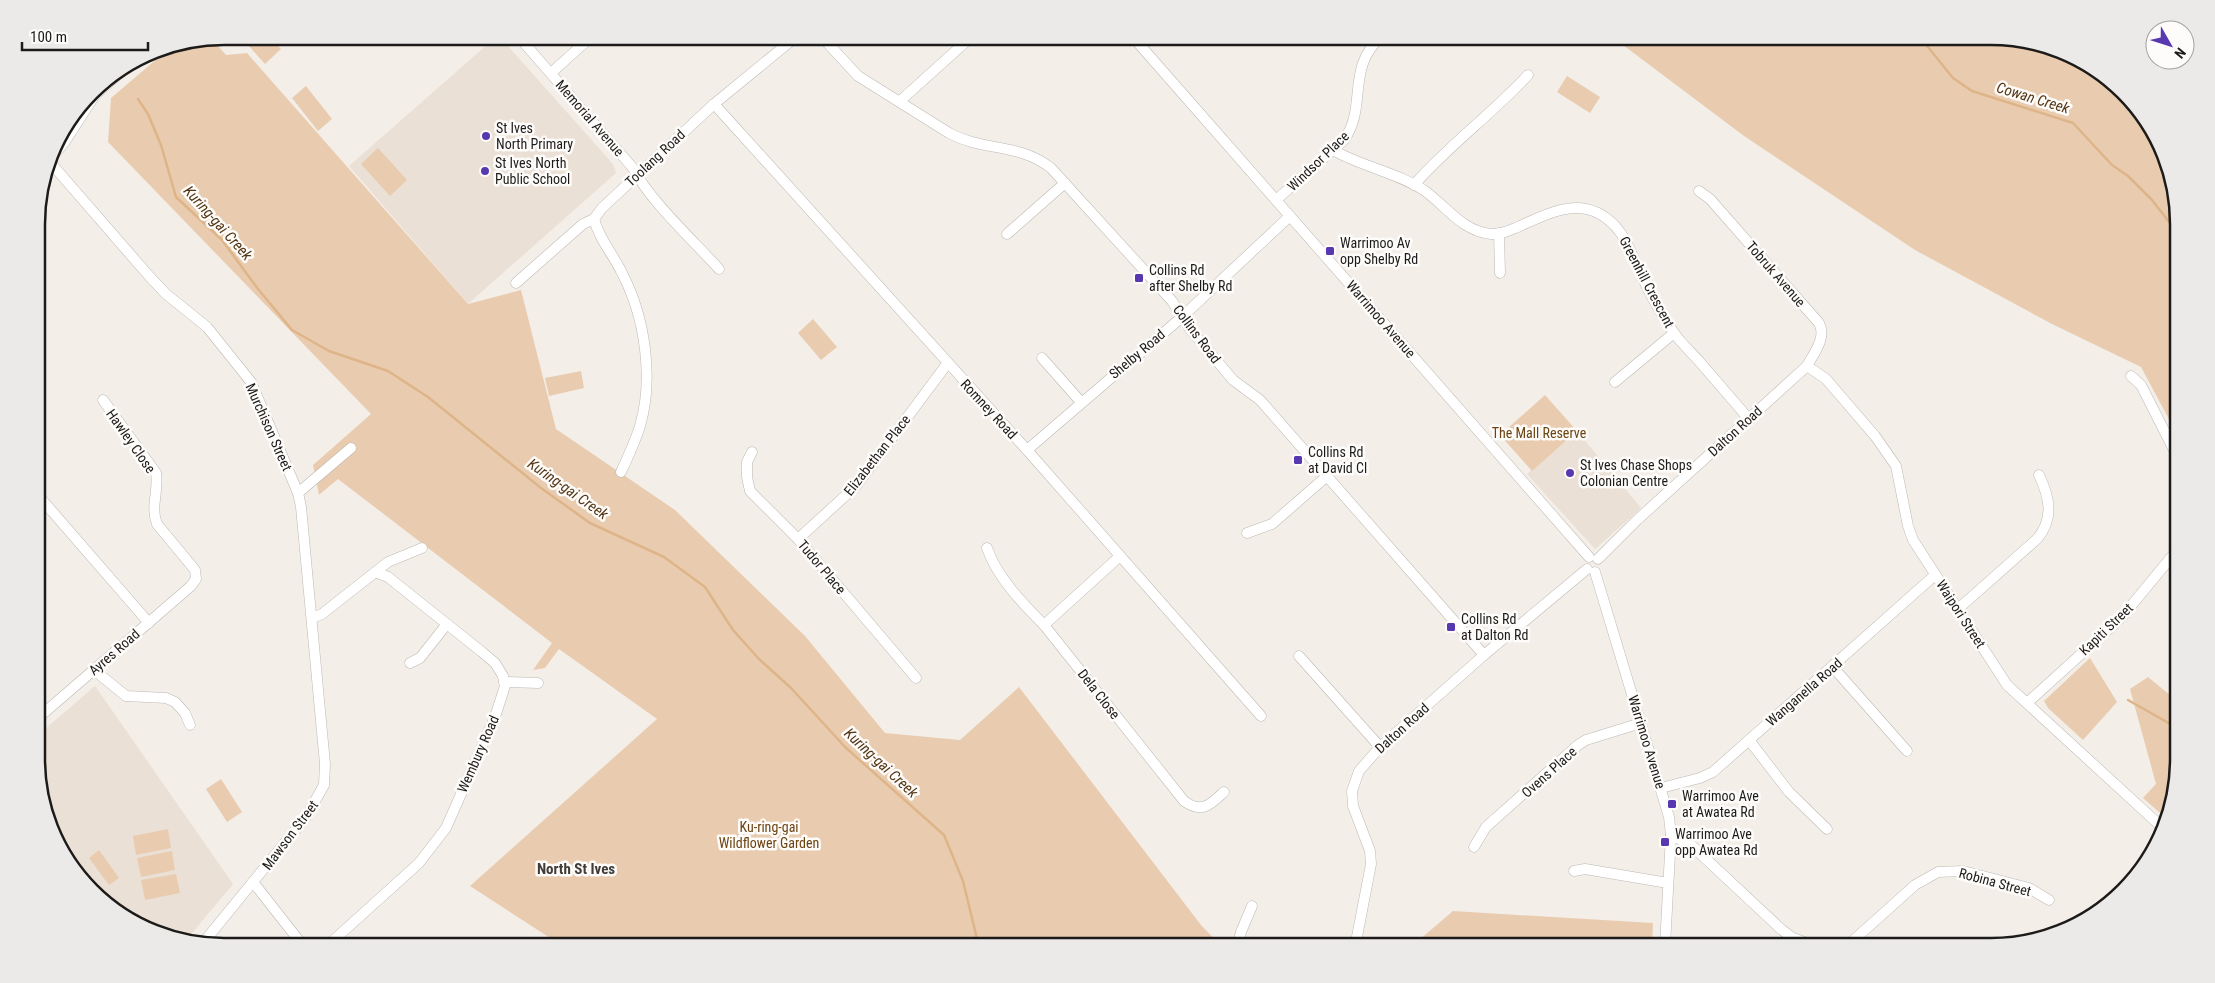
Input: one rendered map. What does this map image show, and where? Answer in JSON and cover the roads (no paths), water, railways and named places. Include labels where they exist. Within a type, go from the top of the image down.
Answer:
[{"type":"street","name":"Memorial Avenue","points":[[526,45],[633,168],[656,199],[719,269]]},
{"type":"street","points":[[551,73],[582,45]]},
{"type":"street","name":"Toolang Road","points":[[516,283],[583,224],[594,219],[637,175],[714,104],[786,45]]},
{"type":"street","name":"Collins Road","points":[[829,45],[858,76],[961,140],[1025,152],[1046,164],[1172,301],[1190,329],[1233,380],[1260,400],[1484,655]]},
{"type":"street","points":[[900,101],[962,45]]},
{"type":"street","name":"Warrimoo Avenue","points":[[1140,45],[1594,558]]},
{"type":"street","name":"Windsor Place","points":[[1276,200],[1344,140],[1352,129],[1362,63],[1368,50],[1373,45]]},
{"type":"street","points":[[1414,185],[1434,162],[1528,75]]},
{"type":"street","name":"Romney Road","points":[[714,104],[947,364],[1027,450],[1119,557],[1261,716]]},
{"type":"street","points":[[65,142],[82,114]]},
{"type":"street","name":"Greenhill Crescent","points":[[1332,150],[1346,158],[1414,185],[1425,191],[1470,228],[1485,233],[1499,233],[1566,208],[1583,209],[1597,213],[1610,220],[1621,232],[1640,272],[1674,333],[1748,418]]},
{"type":"street","name":"Murchison Street","points":[[54,166],[148,276],[166,294],[207,327],[251,382],[298,493],[312,618]]},
{"type":"street","points":[[1007,234],[1065,183]]},
{"type":"street","name":"Tobruk Avenue","points":[[1699,191],[1710,199],[1819,323],[1823,330],[1822,337],[1807,366]]},
{"type":"street","name":"Shelby Road","points":[[1027,450],[1182,316],[1290,216]]},
{"type":"street","points":[[594,219],[598,233],[622,272],[632,295],[645,348],[645,400],[640,425],[621,472]]},
{"type":"street","points":[[1499,233],[1500,273]]},
{"type":"street","points":[[1615,382],[1674,333]]},
{"type":"street","points":[[1042,358],[1081,402]]},
{"type":"street","name":"Elizabethan Place","points":[[798,539],[856,486],[947,364]]},
{"type":"street","name":"Dalton Road","points":[[1594,558],[1807,366]]},
{"type":"street","name":"Waipori Street","points":[[1807,366],[1826,379],[1875,436],[1896,466],[1908,526],[1913,540],[2007,684],[2158,824]]},
{"type":"street","points":[[2131,376],[2141,385],[2170,442]]},
{"type":"street","name":"Hawley Close","points":[[103,400],[156,473],[157,482],[153,516],[157,524],[195,570],[196,579],[191,586]]},
{"type":"street","points":[[298,493],[352,448]]},
{"type":"street","name":"Tudor Place","points":[[752,452],[747,462],[747,477],[750,490],[798,539],[916,678]]},
{"type":"street","points":[[1958,608],[2037,540],[2044,531],[2049,513],[2045,487],[2039,475]]},
{"type":"street","points":[[1247,532],[1272,524],[1327,476]]},
{"type":"street","points":[[45,503],[149,623]]},
{"type":"street","points":[[312,618],[322,614],[362,580],[388,562],[422,548]]},
{"type":"street","name":"Dela Close","points":[[987,548],[992,564],[1028,609],[1044,625],[1184,801],[1192,807],[1210,806],[1224,792]]},
{"type":"street","points":[[1044,625],[1119,557]]},
{"type":"street","points":[[1591,571],[1600,567],[1594,558]]},
{"type":"street","name":"Kapiti Street","points":[[2026,703],[2121,618],[2170,559]]},
{"type":"street","name":"Warrimoo Avenue","points":[[1591,571],[1641,723],[1669,816],[1671,834],[1665,938]]},
{"type":"street","name":"Dalton Road","points":[[1357,938],[1372,864],[1370,851],[1355,818],[1352,790],[1359,771],[1380,747],[1484,655],[1591,571]]},
{"type":"street","points":[[375,572],[388,577],[494,663],[504,682],[538,683]]},
{"type":"street","name":"Wanganella Road","points":[[1661,788],[1700,778],[1713,772],[1935,575]]},
{"type":"street","name":"Ayres Road","points":[[45,712],[191,586]]},
{"type":"street","name":"Mawson Street","points":[[208,937],[306,818],[324,785],[325,764],[312,618]]},
{"type":"street","points":[[410,663],[420,658],[447,624]]},
{"type":"street","points":[[1299,656],[1380,747]]},
{"type":"street","points":[[1832,666],[1907,752]]},
{"type":"street","points":[[94,670],[126,696],[166,698],[176,702],[185,713],[190,725]]},
{"type":"street","name":"Wembury Road","points":[[336,938],[419,863],[446,828],[502,698],[504,682]]},
{"type":"street","name":"Ovens Place","points":[[1474,846],[1486,827],[1578,745],[1586,740],[1641,723]]},
{"type":"street","points":[[1749,740],[1789,792],[1827,829]]},
{"type":"street","points":[[1671,834],[1691,846],[1782,930],[1794,938]]},
{"type":"street","points":[[1574,871],[1585,869],[1668,883]]},
{"type":"street","name":"Robina Street","points":[[1856,938],[1915,886],[1938,872],[1963,871],[2029,888],[2049,900]]},
{"type":"street","points":[[254,882],[297,938]]},
{"type":"street","points":[[1239,938],[1252,906]]},
{"type":"waterway","name":"Cowan Creek","points":[[1926,45],[1953,78],[1972,91],[2073,123],[2112,165],[2128,176],[2152,200],[2170,223]]},
{"type":"waterway","name":"Kuring-gai Creek","points":[[138,99],[148,114],[161,145],[176,197],[222,240],[258,289],[292,330],[329,351],[388,371],[428,397],[541,488],[590,523],[664,557],[705,587],[733,630],[759,659],[791,688],[845,747],[944,835],[963,881],[977,938]]},
{"type":"waterway","points":[[2128,700],[2170,724]]},
{"type":"place","name":"St Ives North Primary","points":[[486,136]]},
{"type":"place","name":"St Ives North Public School","points":[[485,171]]},
{"type":"place","name":"Warrimoo Av opp Shelby Rd","points":[[1330,251]]},
{"type":"place","name":"Collins Rd after Shelby Rd","points":[[1139,278]]},
{"type":"place","name":"Collins Rd at David Cl","points":[[1298,460]]},
{"type":"place","name":"St Ives Chase Shops Colonian Centre","points":[[1570,473]]},
{"type":"place","name":"Collins Rd at Dalton Rd","points":[[1451,627]]},
{"type":"place","name":"Warrimoo Ave at Awatea Rd","points":[[1672,804]]},
{"type":"place","name":"Warrimoo Ave opp Awatea Rd","points":[[1665,842]]},
{"type":"district","name":"North St Ives","points":[[576,869]]},
{"type":"park label","name":"The Mall Reserve","points":[[1539,433]]},
{"type":"park label","name":"Ku-ring-gai Wildflower Garden","points":[[769,836]]}]
